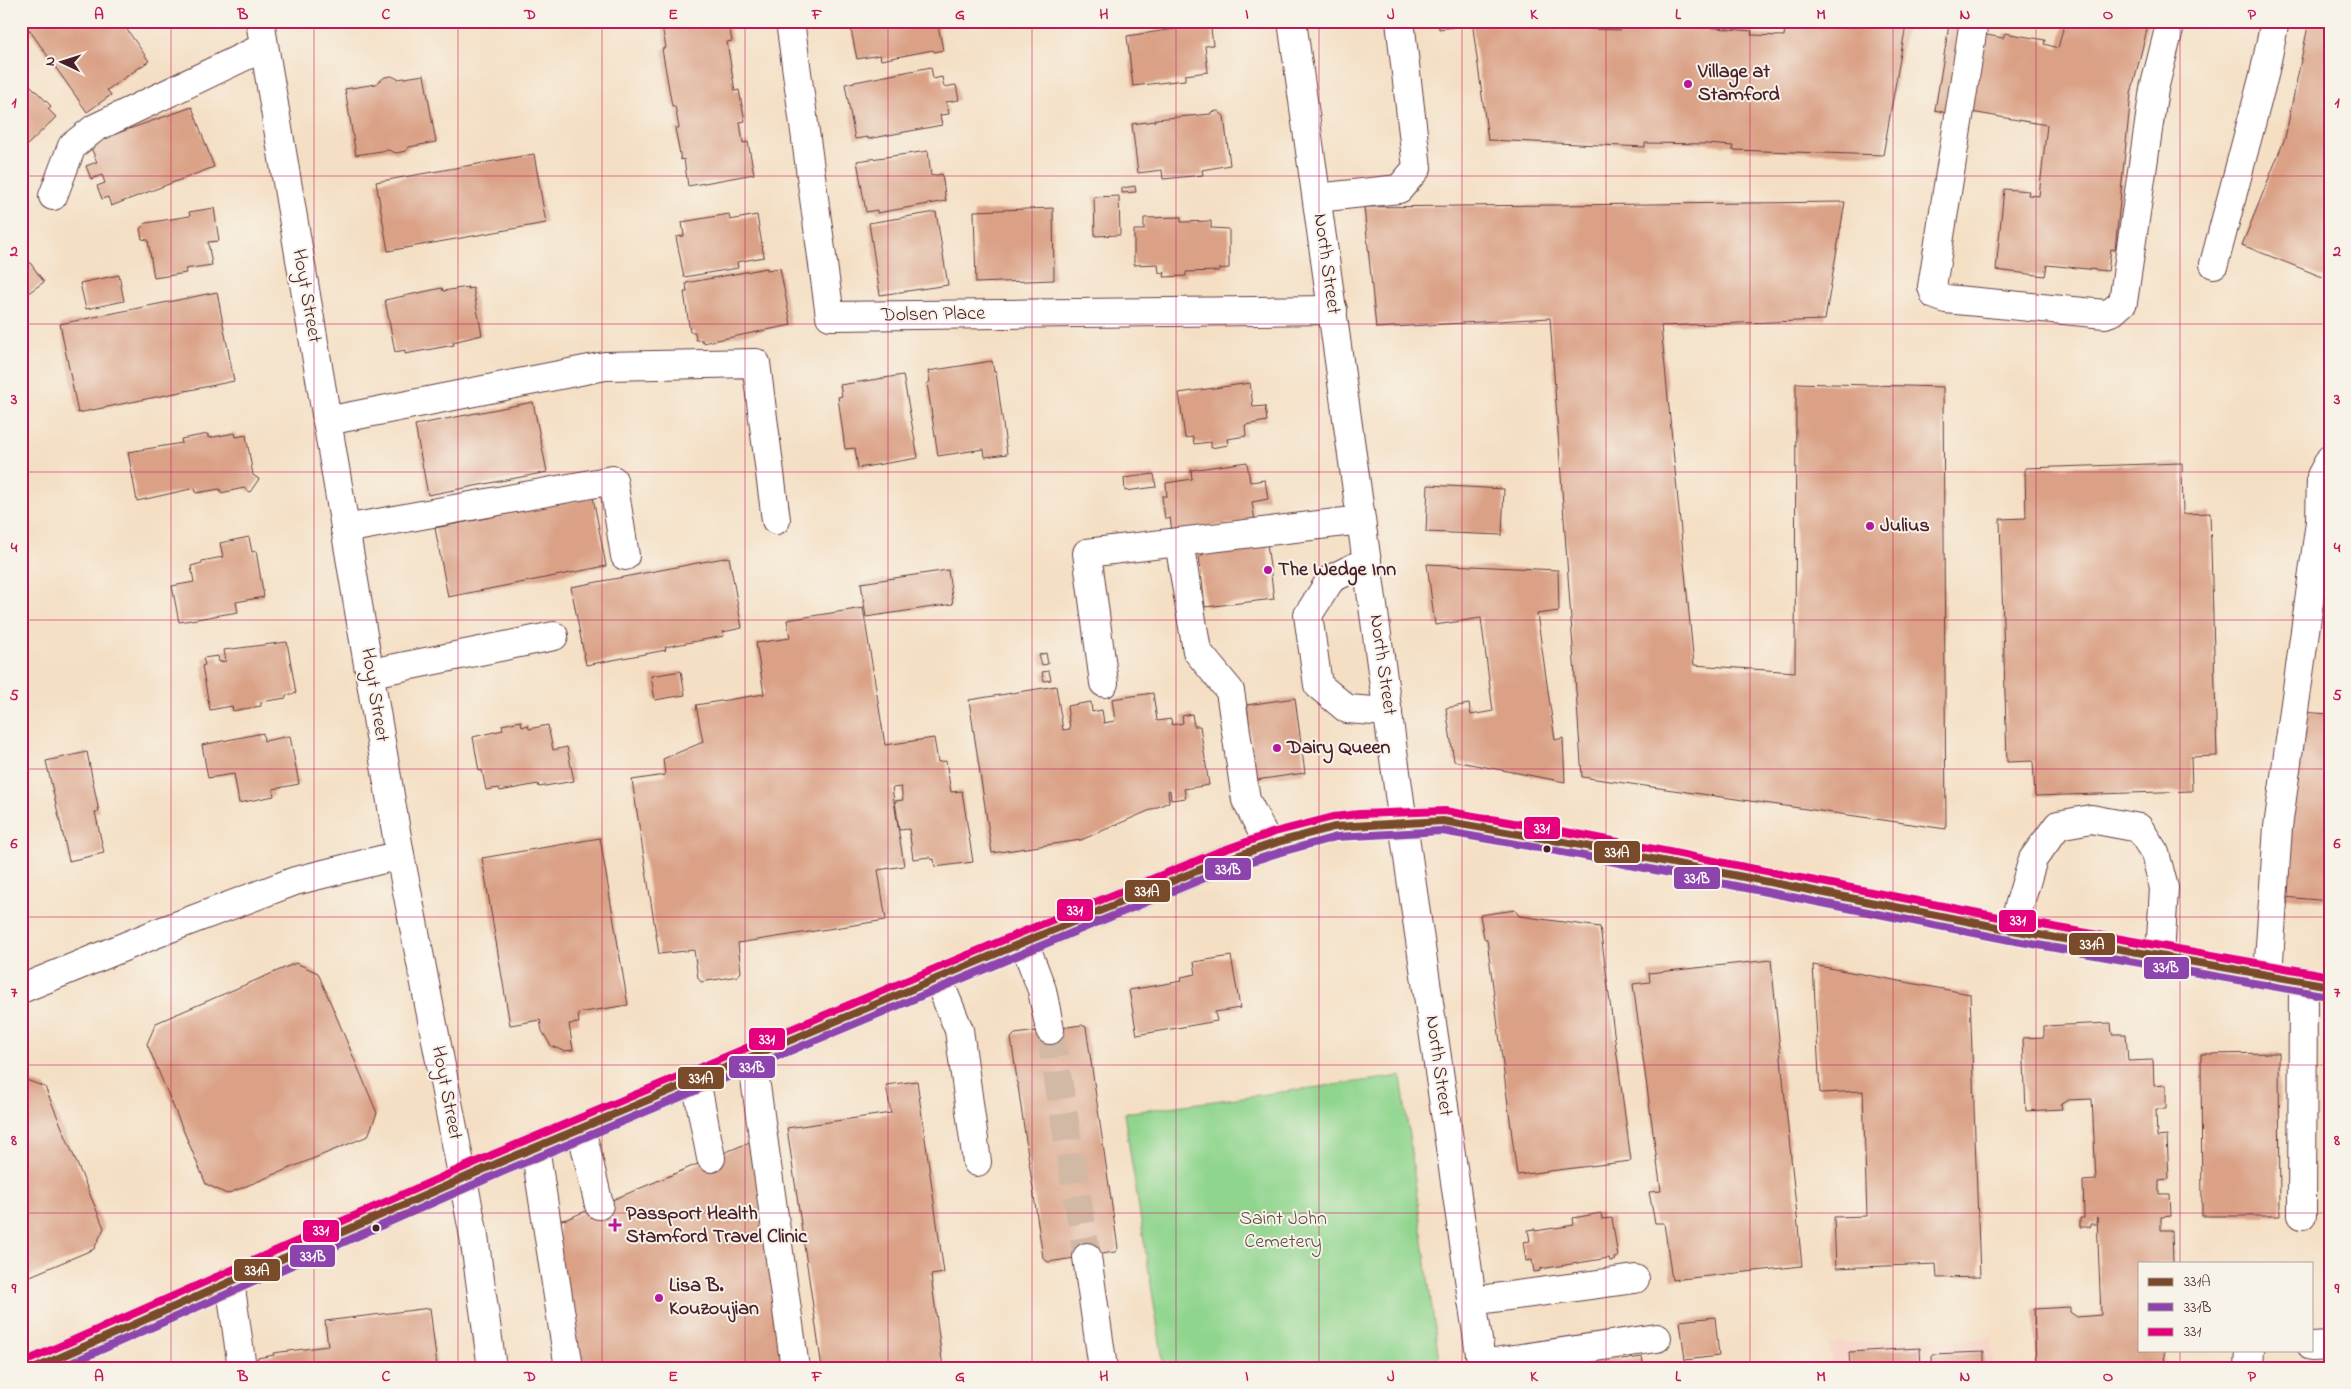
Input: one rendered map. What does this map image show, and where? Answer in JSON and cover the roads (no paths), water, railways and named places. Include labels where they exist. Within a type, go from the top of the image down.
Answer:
[{"type":"main road","points":[[35,1368],[63,1362],[230,1281],[535,1147],[1024,942],[1221,861],[1334,827],[1359,824],[1443,821],[1571,843],[2012,930],[2330,986]]},
{"type":"street","name":"Hoyt Street","points":[[260,21],[400,855],[474,1236],[492,1368]]},
{"type":"street","name":"Dolsen Place","points":[[790,21],[830,316],[1333,310]]},
{"type":"street","name":"North Street","points":[[1292,21],[1403,823],[1481,1366]]},
{"type":"street","points":[[1317,198],[1400,189],[1417,168],[1400,21]]},
{"type":"street","points":[[1974,21],[1932,287],[1935,295],[1946,299],[2105,314],[2113,311],[2123,302],[2154,90],[2171,21]]},
{"type":"street","points":[[2214,264],[2264,75],[2275,21]]},
{"type":"street","points":[[53,196],[72,146],[95,128],[264,48]]},
{"type":"street","points":[[327,421],[605,366],[756,363],[776,520]]},
{"type":"street","points":[[2268,975],[2278,827],[2322,560],[2320,522],[2321,476],[2330,459]]},
{"type":"street","points":[[345,529],[613,480],[625,556]]},
{"type":"street","points":[[1104,683],[1087,553],[1362,520]]},
{"type":"street","points":[[1179,542],[1196,651],[1230,691],[1246,800],[1269,845]]},
{"type":"street","points":[[1367,561],[1331,579],[1308,615],[1318,685],[1347,709],[1388,712]]},
{"type":"street","points":[[370,673],[554,636]]},
{"type":"street","points":[[2012,930],[2033,859],[2058,825],[2091,819],[2139,828],[2155,853],[2164,888],[2160,956]]},
{"type":"street","points":[[21,989],[165,930],[295,881],[400,855]]},
{"type":"street","points":[[1024,942],[1042,990],[1050,1030]]},
{"type":"street","points":[[938,979],[959,1030],[976,1162]]},
{"type":"street","points":[[2302,1215],[2303,981]]},
{"type":"street","points":[[752,1057],[796,1368]]},
{"type":"street","points":[[696,1080],[711,1158]]},
{"type":"street","points":[[581,1128],[600,1205]]},
{"type":"street","points":[[535,1147],[569,1368]]},
{"type":"street","points":[[1086,1257],[1103,1368]]},
{"type":"street","points":[[1472,1301],[1635,1279]]},
{"type":"street","points":[[230,1281],[242,1368]]},
{"type":"street","points":[[1481,1366],[1657,1338]]},
{"type":"street","points":[[2314,1347],[2330,1346]]},
{"type":"street","points":[[2249,1368],[2250,1352]]},
{"type":"tunnel","points":[[1050,1030],[1087,1257]]},
{"type":"place","name":"Village at Stamford","points":[[1688,84]]},
{"type":"place","name":"Julius","points":[[1870,526]]},
{"type":"place","name":"The Wedge Inn","points":[[1268,570]]},
{"type":"place","name":"Dairy Queen","points":[[1277,748]]},
{"type":"place","name":"Passport Health Stamford Travel Clinic","points":[[615,1225]]},
{"type":"place","name":"Lisa B. Kouzoujian","points":[[659,1298]]},
{"type":"park label","name":"Saint John Cemetery","points":[[1283,1230]]}]
